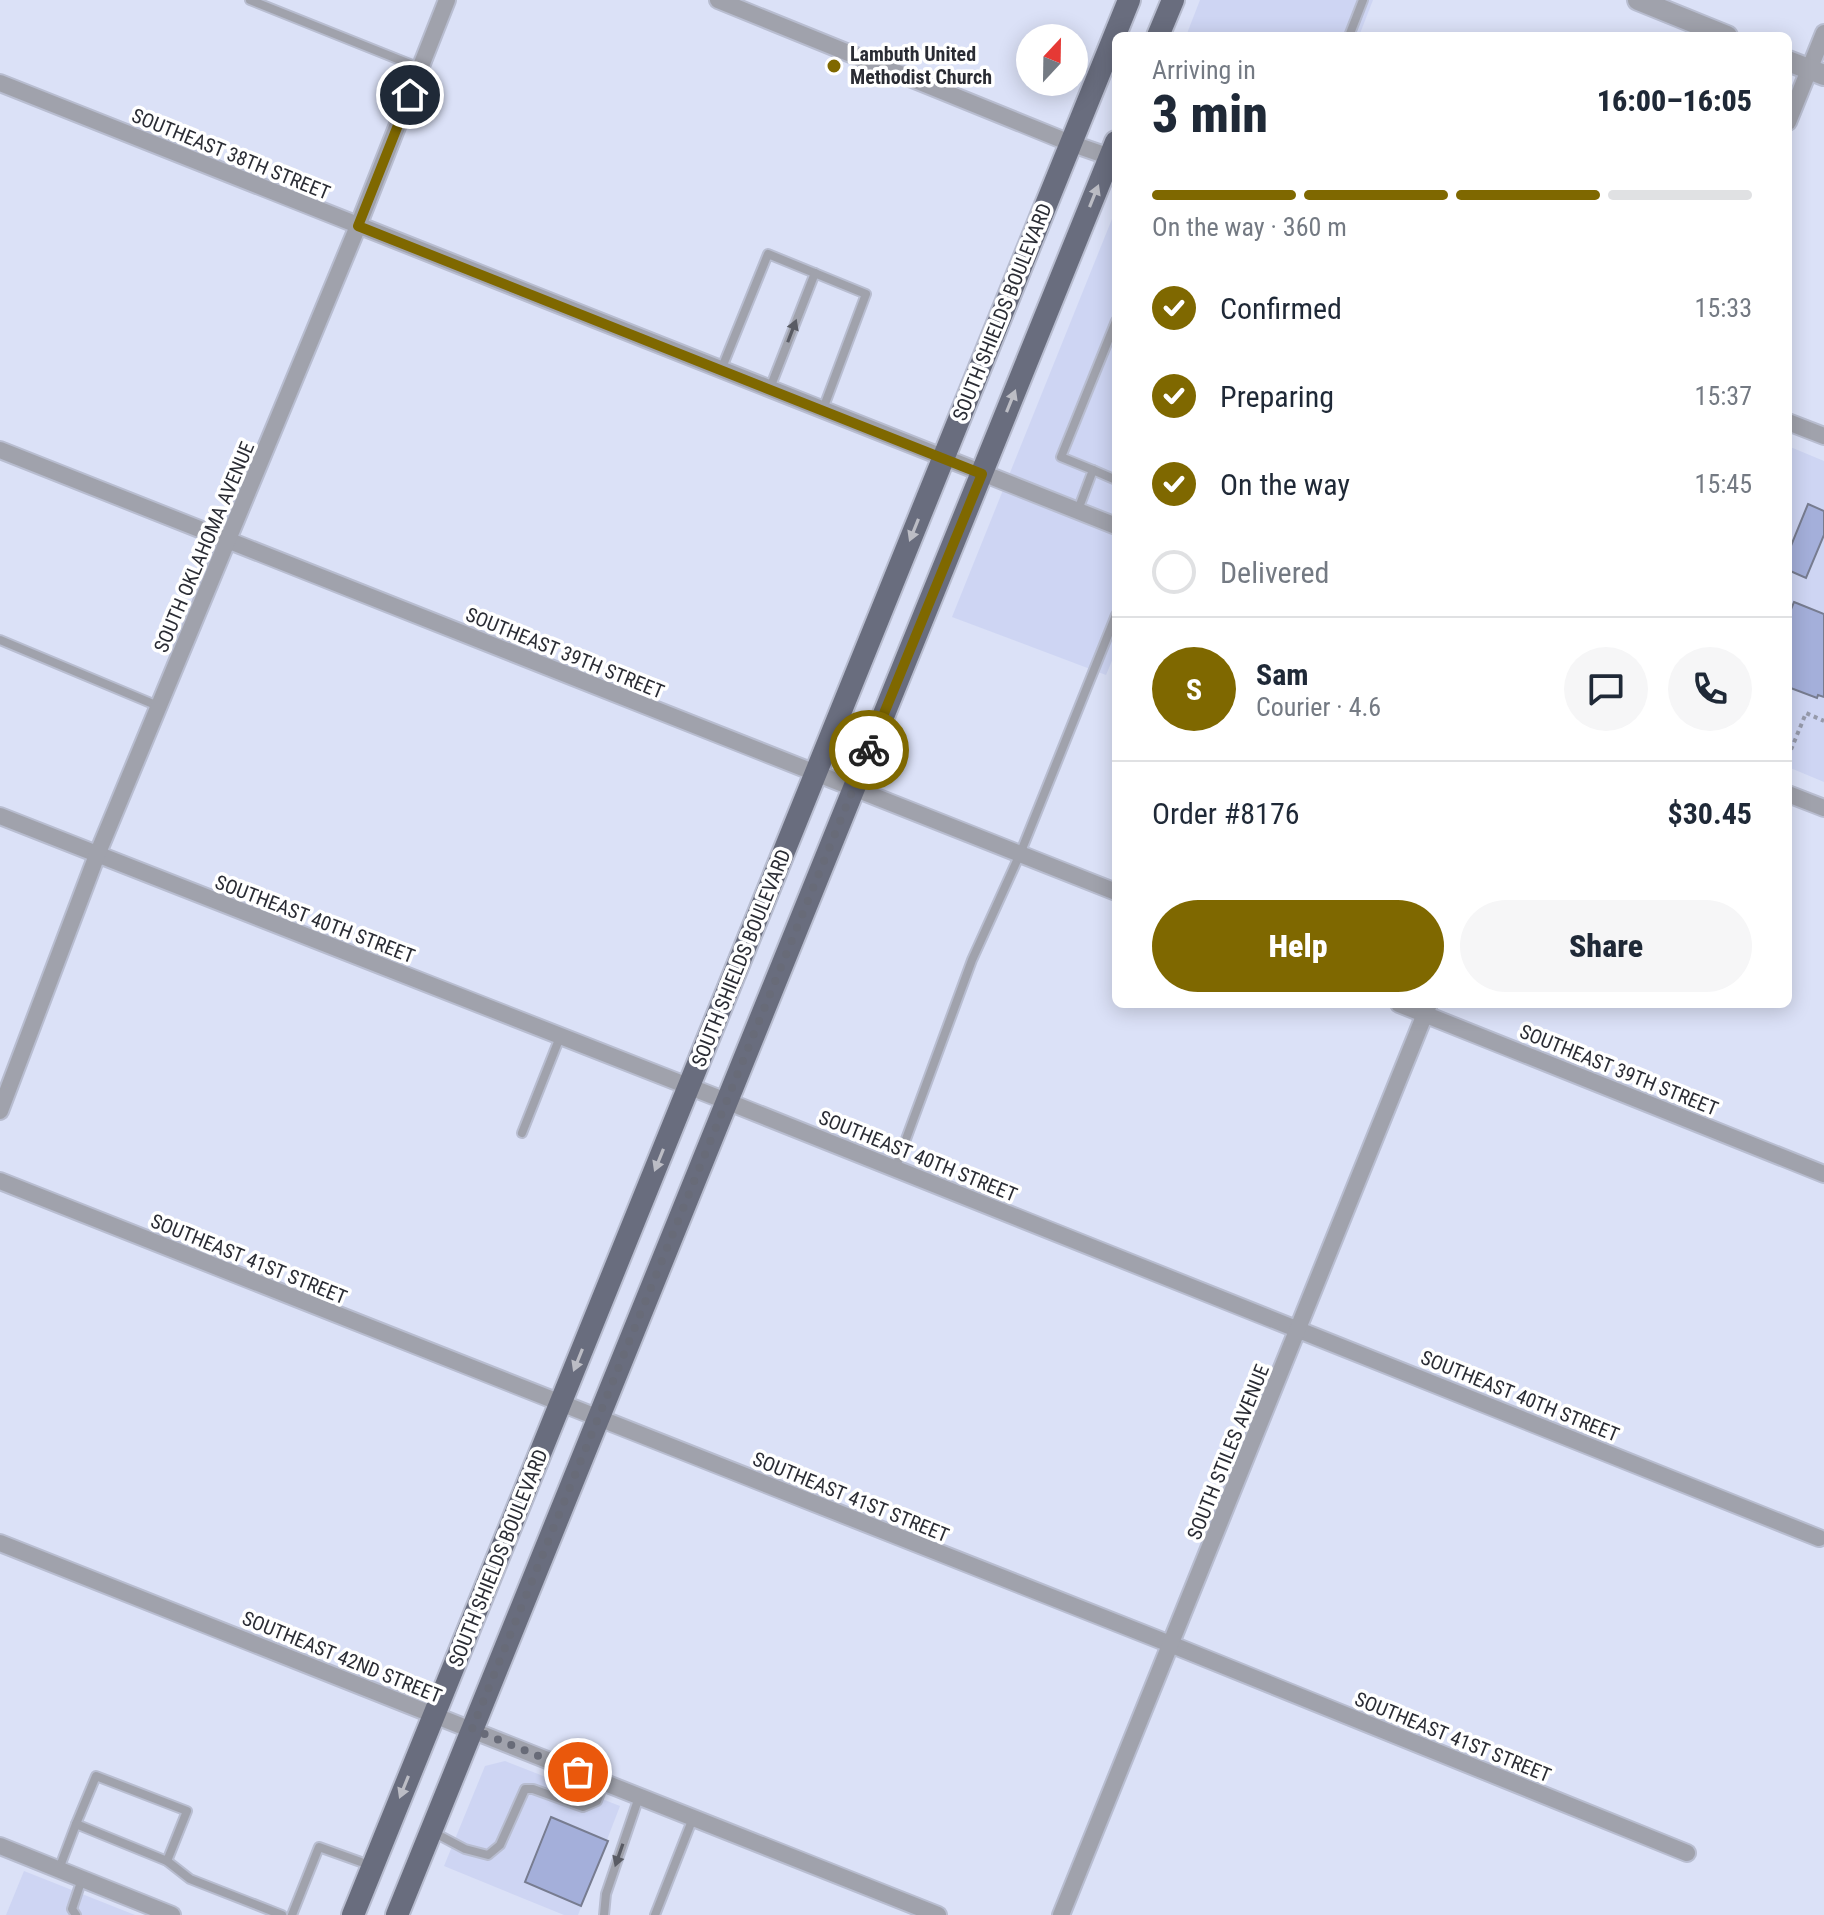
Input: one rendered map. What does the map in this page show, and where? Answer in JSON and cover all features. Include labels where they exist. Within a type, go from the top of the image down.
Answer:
[{"type":"main road","name":"SOUTH SHIELDS BOULEVARD","points":[[1116,32],[1129,0]]},
{"type":"main road","points":[[1160,32],[1173,0]]},
{"type":"main road","name":"SOUTH SHIELDS BOULEVARD","points":[[353,1915],[1112,41]]},
{"type":"main road","name":"SOUTH SHIELDS BOULEVARD","points":[[397,1915],[1112,157]]},
{"type":"street","name":"SOUTH OKLAHOMA AVENUE","points":[[0,1111],[97,855],[358,226],[447,0]]},
{"type":"street","points":[[718,0],[1070,143],[1112,152]]},
{"type":"street","points":[[1638,0],[1717,32]]},
{"type":"street","points":[[1792,115],[1817,72],[1824,33]]},
{"type":"street","points":[[1792,63],[1817,72]]},
{"type":"street","name":"SOUTHEAST 38TH STREET","points":[[0,83],[1112,524]]},
{"type":"street","points":[[1792,424],[1824,436]]},
{"type":"street","name":"SOUTHEAST 39TH STREET","points":[[0,450],[1112,890]]},
{"type":"street","points":[[1792,796],[1824,808]]},
{"type":"street","name":"SOUTHEAST 40TH STREET","points":[[0,816],[726,1101],[1819,1538]]},
{"type":"street","name":"SOUTHEAST 39TH STREET","points":[[1427,1009],[1824,1174]]},
{"type":"street","name":"SOUTH STILES AVENUE","points":[[1061,1915],[1300,1330],[1427,1009]]},
{"type":"street","name":"SOUTHEAST 41ST STREET","points":[[0,1181],[1170,1644],[1687,1853]]},
{"type":"street","name":"SOUTHEAST 42ND STREET","points":[[0,1543],[938,1915]]},
{"type":"street","points":[[0,1846],[172,1915]]},
{"type":"lane","points":[[250,0],[420,68]]},
{"type":"lane","points":[[1351,32],[1363,0]]},
{"type":"lane","points":[[721,370],[768,254],[866,294],[823,410]]},
{"type":"lane","points":[[769,389],[815,273]]},
{"type":"lane","points":[[1112,331],[1061,457],[1112,478]]},
{"type":"lane","points":[[1077,511],[1093,470]]},
{"type":"lane","points":[[895,1169],[972,960],[1020,854],[1112,625]]},
{"type":"lane","points":[[0,640],[159,706]]},
{"type":"lane","points":[[522,1133],[560,1037]]},
{"type":"lane","points":[[59,1869],[96,1776],[187,1811],[167,1861]]},
{"type":"lane","points":[[430,1831],[465,1849],[488,1855],[500,1845],[525,1789],[583,1807],[597,1801],[604,1782]]},
{"type":"lane","points":[[604,1915],[606,1894],[639,1796]]},
{"type":"lane","points":[[655,1915],[693,1818]]},
{"type":"lane","points":[[76,1824],[167,1861],[190,1879],[282,1915]]},
{"type":"lane","points":[[292,1915],[319,1847],[373,1867]]},
{"type":"lane","points":[[76,1915],[72,1909],[82,1879]]},
{"type":"path","points":[[1792,747],[1806,713],[1824,721]]},
{"type":"shaded area","points":[[1200,0],[1373,0],[1361,32],[1188,32]]},
{"type":"shaded area","points":[[1112,219],[1112,661],[1106,675],[952,617]]},
{"type":"shaded area","points":[[1792,448],[1824,461],[1824,782],[1792,769]]},
{"type":"shaded area","points":[[505,1761],[620,1806],[578,1915],[564,1915],[444,1866],[485,1766]]},
{"type":"shaded area","points":[[24,1871],[135,1915],[6,1915]]},
{"type":"building","points":[[1808,504],[1824,511],[1824,535],[1806,578],[1792,572],[1792,543]]},
{"type":"building","points":[[1794,602],[1824,614],[1824,697],[1818,695],[1817,698],[1792,689]]},
{"type":"building","points":[[551,1817],[608,1841],[581,1906],[525,1882]]},
{"type":"way so far","points":[[578,1772],[472,1729],[869,750]]},
{"type":"place","name":"Lambuth United Methodist Church","points":[[834,66]]},
{"type":"route","points":[[410,95],[358,226],[982,474],[869,750]]}]
